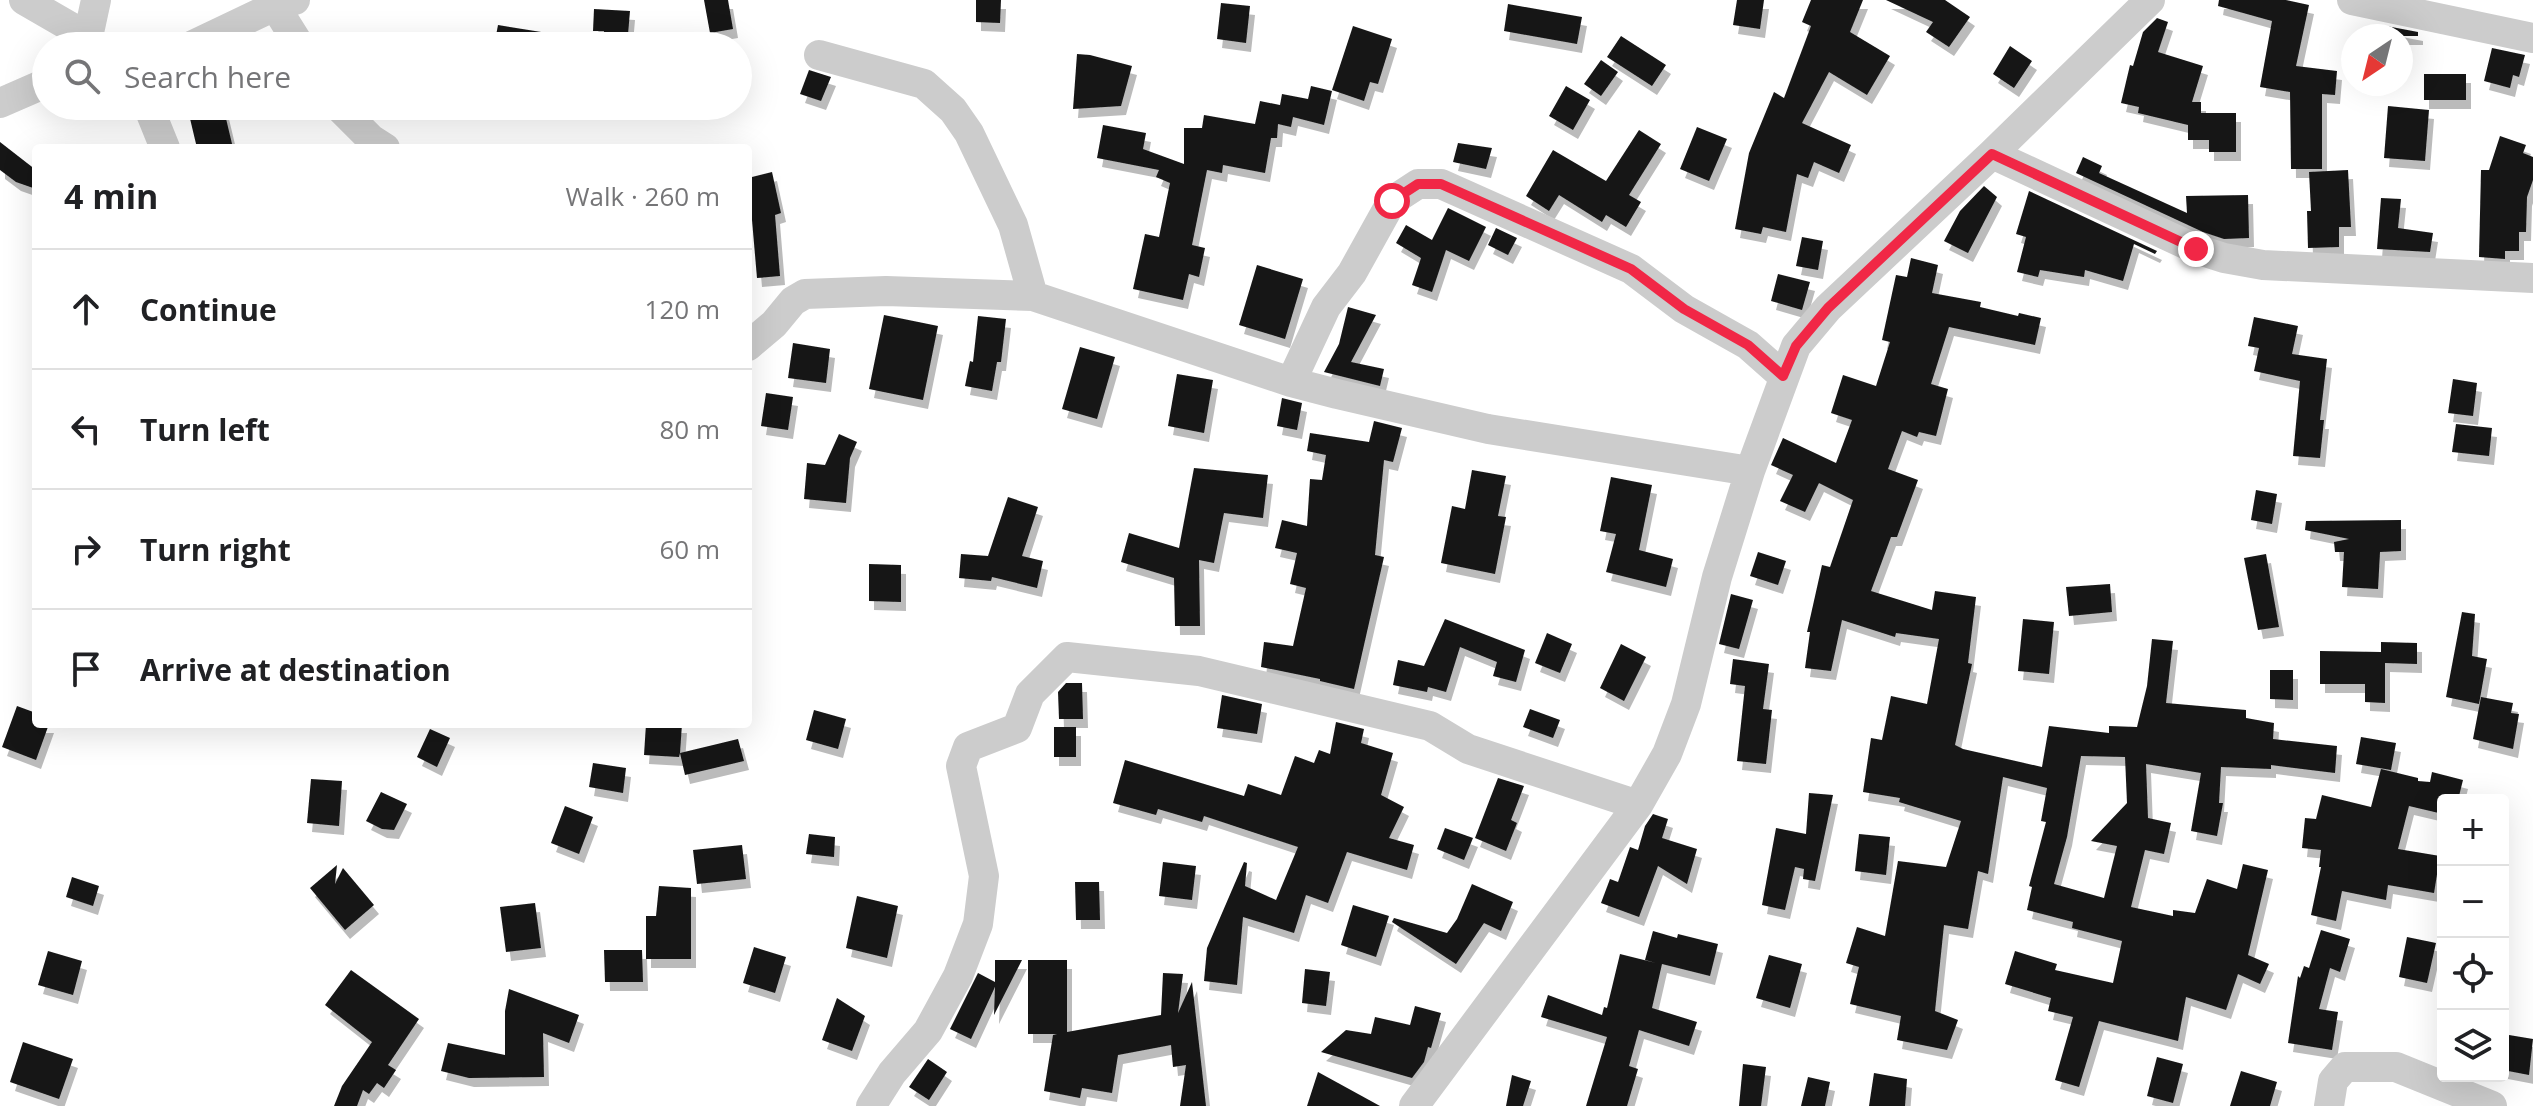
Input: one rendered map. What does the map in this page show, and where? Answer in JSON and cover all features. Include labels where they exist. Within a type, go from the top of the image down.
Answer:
[{"type":"street","points":[[24,0],[76,32]]},
{"type":"street","points":[[92,32],[96,0]]},
{"type":"street","points":[[1414,1106],[1638,805],[1667,754],[1686,704],[1717,577],[1750,471],[1796,346],[1828,308],[2150,0]]},
{"type":"street","points":[[2352,0],[2533,38]]},
{"type":"street","points":[[222,32],[285,3],[295,32]]},
{"type":"street","points":[[819,55],[924,84],[953,110],[969,133],[1013,225],[1033,296]]},
{"type":"street","points":[[0,103],[32,89]]},
{"type":"street","points":[[154,120],[163,144]]},
{"type":"street","points":[[352,120],[379,144]]},
{"type":"street","points":[[1992,154],[2196,249],[2224,258],[2263,265],[2533,278]]},
{"type":"street","points":[[1291,382],[1326,307],[1352,273],[1392,201],[1418,184],[1441,184],[1631,269],[1684,309],[1748,345],[1783,376]]},
{"type":"street","points":[[752,343],[774,324],[793,301],[805,294],[886,291],[1033,296],[1291,382],[1488,429],[1750,471]]},
{"type":"street","points":[[871,1106],[892,1073],[928,1031],[958,976],[978,924],[984,876],[961,766],[968,747],[1017,728],[1030,694],[1067,657],[1199,671],[1430,726],[1468,749],[1638,805]]},
{"type":"street","points":[[2329,1106],[2333,1081],[2345,1067],[2396,1067],[2492,1106]]},
{"type":"building","points":[[704,0],[728,0],[733,29],[710,32]]},
{"type":"building","points":[[976,0],[1001,0],[1000,23],[976,22]]},
{"type":"building","points":[[1737,0],[1764,0],[1760,29],[1733,25]]},
{"type":"building","points":[[1811,0],[1863,0],[1850,32],[1890,56],[1867,95],[1829,72],[1802,123],[1851,145],[1839,173],[1814,162],[1808,178],[1797,174],[1786,232],[1763,227],[1761,234],[1735,229],[1749,153],[1774,92],[1784,98],[1811,26],[1802,22]]},
{"type":"building","points":[[1886,0],[1945,0],[1970,17],[1949,47],[1926,32],[1933,22]]},
{"type":"building","points":[[2219,0],[2286,0],[2309,5],[2296,66],[2337,71],[2335,95],[2322,94],[2322,169],[2291,169],[2290,92],[2260,87],[2272,21],[2218,6]]},
{"type":"building","points":[[1221,3],[1250,6],[1246,43],[1217,39]]},
{"type":"building","points":[[1508,4],[1582,17],[1577,44],[1504,31]]},
{"type":"building","points":[[594,9],[630,11],[628,32],[593,31]]},
{"type":"building","points":[[2157,18],[2168,22],[2158,52],[2203,66],[2192,102],[2201,102],[2201,113],[2236,113],[2236,152],[2209,152],[2209,140],[2188,140],[2188,125],[2138,113],[2139,107],[2121,103],[2130,65],[2133,66],[2143,32]]},
{"type":"building","points":[[498,25],[541,32],[497,32]]},
{"type":"building","points":[[1353,26],[1392,39],[1378,84],[1370,82],[1364,101],[1332,90]]},
{"type":"building","points":[[1621,36],[1666,65],[1652,86],[1607,57]]},
{"type":"building","points":[[2010,46],[2032,61],[2014,88],[1993,74]]},
{"type":"building","points":[[2492,48],[2525,55],[2519,77],[2513,75],[2510,88],[2484,81]]},
{"type":"building","points":[[1077,54],[1132,66],[1121,106],[1073,109]]},
{"type":"building","points":[[1601,60],[1618,72],[1601,96],[1584,84]]},
{"type":"building","points":[[809,70],[831,77],[821,101],[800,94]]},
{"type":"building","points":[[2424,74],[2466,74],[2466,100],[2424,100]]},
{"type":"building","points":[[1311,86],[1332,91],[1324,125],[1293,117],[1291,127],[1278,124],[1277,138],[1271,138],[1265,173],[1223,165],[1222,173],[1207,170],[1192,245],[1205,248],[1199,277],[1189,274],[1183,300],[1133,289],[1145,234],[1159,237],[1170,183],[1156,177],[1159,170],[1097,158],[1103,125],[1146,133],[1143,149],[1184,164],[1184,128],[1202,128],[1204,115],[1255,124],[1260,101],[1280,105],[1282,94],[1308,99]]},
{"type":"building","points":[[1566,86],[1590,100],[1573,130],[1549,116]]},
{"type":"building","points":[[2388,106],[2429,110],[2425,161],[2384,158]]},
{"type":"building","points":[[190,120],[226,120],[232,144],[196,144]]},
{"type":"building","points":[[1697,127],[1727,139],[1709,181],[1680,169]]},
{"type":"building","points":[[1639,130],[1661,144],[1629,195],[1641,202],[1626,227],[1606,215],[1602,222],[1559,195],[1549,211],[1526,196],[1553,150],[1606,181]]},
{"type":"building","points":[[2500,136],[2526,145],[2523,153],[2533,157],[2526,232],[2519,232],[2519,251],[2505,251],[2505,259],[2479,257],[2481,170],[2489,170]]},
{"type":"building","points":[[0,142],[32,167],[32,188],[16,182],[0,170]]},
{"type":"building","points":[[1458,143],[1492,148],[1486,169],[1453,162]]},
{"type":"building","points":[[2083,157],[2102,166],[2099,173],[2187,213],[2186,196],[2248,195],[2249,238],[2224,239],[2203,232],[2076,173]]},
{"type":"building","points":[[2348,170],[2351,227],[2339,227],[2339,247],[2308,248],[2307,211],[2311,211],[2309,172]]},
{"type":"building","points":[[772,172],[781,213],[775,215],[780,276],[757,278],[752,177]]},
{"type":"building","points":[[1984,186],[1997,197],[1968,253],[1944,241],[1960,211]]},
{"type":"building","points":[[2029,191],[2157,251],[2155,254],[2134,244],[2123,281],[2085,270],[2084,277],[2040,270],[2038,277],[2017,272],[2026,237],[2016,234]]},
{"type":"building","points":[[2381,198],[2401,199],[2398,228],[2433,233],[2430,252],[2377,249]]},
{"type":"building","points":[[1448,208],[1486,227],[1469,261],[1446,250],[1432,292],[1412,285],[1421,258],[1396,243],[1406,225],[1432,240]]},
{"type":"building","points":[[1496,228],[1517,238],[1508,255],[1488,245]]},
{"type":"building","points":[[1802,237],[1823,241],[1818,270],[1796,266]]},
{"type":"building","points":[[1911,258],[1938,265],[1932,293],[1981,302],[1980,307],[2018,316],[2019,313],[2041,318],[2035,345],[1949,327],[1931,384],[1948,389],[1936,436],[1919,432],[1917,437],[1902,431],[1888,469],[1918,480],[1897,537],[1891,537],[1871,591],[1932,610],[1935,591],[1976,597],[1968,663],[1972,664],[1955,745],[2042,767],[2049,726],[2109,733],[2109,726],[2137,727],[2147,686],[2152,639],[2173,641],[2166,703],[2246,710],[2246,718],[2274,723],[2273,739],[2337,746],[2335,773],[2271,765],[2271,769],[2221,767],[2219,803],[2223,803],[2217,836],[2191,831],[2201,773],[2146,764],[2148,818],[2171,823],[2164,854],[2145,850],[2131,907],[2173,916],[2173,910],[2195,913],[2207,879],[2237,889],[2243,864],[2268,870],[2248,955],[2269,964],[2260,984],[2238,974],[2226,1010],[2186,997],[2178,1041],[2099,1021],[2079,1087],[2055,1080],[2073,1017],[2048,1011],[2051,998],[2005,984],[2015,951],[2057,964],[2055,970],[2113,983],[2122,941],[2072,928],[2073,922],[2027,910],[2032,887],[2029,886],[2046,822],[2041,821],[2047,788],[2003,777],[1988,874],[1978,871],[1968,929],[1944,925],[1935,1011],[1958,1020],[1947,1050],[1897,1040],[1901,1016],[1850,1004],[1859,967],[1846,963],[1857,927],[1885,936],[1898,861],[1946,867],[1961,821],[1899,802],[1900,798],[1863,792],[1871,738],[1882,740],[1891,696],[1927,704],[1939,639],[1896,633],[1895,637],[1842,620],[1831,671],[1805,668],[1810,632],[1807,632],[1822,565],[1830,567],[1853,500],[1819,483],[1805,512],[1780,501],[1793,475],[1771,465],[1783,438],[1836,463],[1852,420],[1831,413],[1843,375],[1876,386],[1890,342],[1882,340],[1896,275],[1907,277]],"holes":[[[2081,756],[2125,757],[2127,803],[2091,841],[2117,846],[2104,898],[2054,884],[2067,837]]]},
{"type":"building","points":[[1257,265],[1303,279],[1285,339],[1239,325]]},
{"type":"building","points":[[1778,274],[1810,282],[1802,310],[1771,301]]},
{"type":"building","points":[[1348,307],[1376,315],[1351,362],[1384,369],[1380,386],[1324,372],[1339,344]]},
{"type":"building","points":[[884,315],[938,326],[923,400],[869,389]]},
{"type":"building","points":[[978,316],[1006,319],[1001,362],[997,362],[992,391],[965,386],[970,361],[973,362]]},
{"type":"building","points":[[2254,317],[2298,326],[2292,354],[2327,359],[2320,420],[2324,420],[2320,458],[2293,456],[2300,381],[2254,371],[2259,348],[2248,346]]},
{"type":"building","points":[[793,343],[830,349],[826,383],[788,378]]},
{"type":"building","points":[[1080,347],[1115,357],[1097,419],[1062,409]]},
{"type":"building","points":[[1177,374],[1213,380],[1204,433],[1168,426]]},
{"type":"building","points":[[2453,379],[2477,383],[2473,416],[2448,413]]},
{"type":"building","points":[[766,393],[793,397],[788,430],[761,426]]},
{"type":"building","points":[[1282,398],[1302,403],[1297,430],[1277,426]]},
{"type":"building","points":[[1374,421],[1402,428],[1393,462],[1384,460],[1375,555],[1384,557],[1354,689],[1261,667],[1264,642],[1293,646],[1306,588],[1290,584],[1297,553],[1275,548],[1282,520],[1307,526],[1310,479],[1322,480],[1326,455],[1307,451],[1310,433],[1369,442]]},
{"type":"building","points":[[2456,424],[2492,428],[2489,456],[2452,452]]},
{"type":"building","points":[[839,434],[857,442],[850,458],[846,503],[804,499],[807,463],[825,465]]},
{"type":"building","points":[[1194,468],[1268,475],[1263,518],[1224,513],[1214,563],[1199,560],[1200,626],[1175,626],[1174,578],[1121,562],[1129,533],[1179,548]]},
{"type":"building","points":[[1472,470],[1506,476],[1498,516],[1506,517],[1495,574],[1441,563],[1452,506],[1465,509]]},
{"type":"building","points":[[1611,477],[1652,485],[1639,550],[1673,559],[1666,587],[1606,572],[1616,534],[1600,531]]},
{"type":"building","points":[[2256,490],[2277,494],[2272,524],[2251,520]]},
{"type":"building","points":[[1008,497],[1038,507],[1022,556],[1043,561],[1037,588],[992,577],[991,581],[959,578],[961,554],[988,556]]},
{"type":"building","points":[[2401,520],[2401,551],[2380,552],[2378,589],[2342,587],[2344,552],[2335,552],[2334,542],[2349,539],[2305,530],[2306,521]]},
{"type":"building","points":[[1758,552],[1786,561],[1778,585],[1750,576]]},
{"type":"building","points":[[2266,554],[2279,627],[2258,630],[2244,558]]},
{"type":"building","points":[[869,564],[901,565],[901,602],[869,601]]},
{"type":"building","points":[[2110,584],[2112,612],[2069,616],[2066,587]]},
{"type":"building","points":[[1731,594],[1753,600],[1739,649],[1719,644]]},
{"type":"building","points":[[2462,612],[2475,614],[2472,656],[2487,659],[2479,704],[2446,697]]},
{"type":"building","points":[[1445,619],[1525,650],[1516,682],[1493,676],[1497,662],[1460,647],[1446,692],[1428,687],[1427,692],[1393,685],[1398,660],[1424,666]]},
{"type":"building","points":[[2023,619],[2054,622],[2049,674],[2018,671]]},
{"type":"building","points":[[1547,633],[1572,644],[1560,673],[1535,663]]},
{"type":"building","points":[[2381,642],[2417,643],[2417,664],[2385,663],[2385,703],[2365,702],[2365,684],[2320,684],[2320,651],[2381,652]]},
{"type":"building","points":[[1621,644],[1646,657],[1624,701],[1600,688]]},
{"type":"building","points":[[1733,659],[1769,664],[1763,709],[1772,710],[1766,764],[1737,761],[1745,686],[1730,684]]},
{"type":"building","points":[[2270,670],[2293,670],[2293,700],[2270,699]]},
{"type":"building","points":[[1066,683],[1082,683],[1083,719],[1059,719],[1058,692]]},
{"type":"building","points":[[1222,695],[1262,704],[1257,734],[1217,728]]},
{"type":"building","points":[[2481,697],[2513,703],[2511,713],[2519,714],[2513,749],[2473,739]]},
{"type":"building","points":[[17,706],[32,712],[32,728],[48,728],[36,760],[2,747]]},
{"type":"building","points":[[1530,709],[1560,720],[1553,738],[1523,727]]},
{"type":"building","points":[[814,710],[846,719],[838,749],[806,740]]},
{"type":"building","points":[[1336,722],[1364,729],[1361,743],[1393,753],[1381,795],[1404,807],[1389,838],[1414,845],[1407,870],[1347,852],[1328,903],[1306,895],[1294,933],[1243,917],[1237,985],[1204,981],[1207,948],[1244,862],[1247,863],[1245,886],[1276,900],[1298,847],[1204,816],[1202,822],[1158,809],[1156,815],[1113,803],[1125,760],[1244,796],[1248,784],[1281,795],[1295,756],[1314,763],[1319,750],[1330,754]]},
{"type":"building","points":[[1054,727],[1076,727],[1076,757],[1054,757]]},
{"type":"building","points":[[646,728],[682,728],[679,757],[644,755]]},
{"type":"building","points":[[430,729],[450,738],[437,767],[417,757]]},
{"type":"building","points":[[2361,737],[2396,743],[2391,770],[2356,764]]},
{"type":"building","points":[[738,739],[744,761],[685,775],[680,753]]},
{"type":"building","points":[[593,763],[626,768],[623,793],[589,787]]},
{"type":"building","points":[[2381,769],[2418,778],[2418,781],[2430,782],[2432,772],[2463,780],[2460,794],[2437,794],[2437,813],[2409,806],[2398,849],[2437,856],[2434,893],[2388,885],[2386,900],[2342,891],[2336,921],[2311,915],[2321,867],[2321,850],[2302,848],[2305,818],[2316,819],[2322,795],[2371,807]]},
{"type":"building","points":[[1498,778],[1524,786],[1511,820],[1517,823],[1506,851],[1475,838]]},
{"type":"building","points":[[311,779],[342,781],[339,826],[307,823]]},
{"type":"building","points":[[381,792],[407,804],[394,830],[382,829],[366,821]]},
{"type":"building","points":[[1809,793],[1833,795],[1815,881],[1803,879],[1804,869],[1795,867],[1785,910],[1762,905],[1776,828],[1806,834]]},
{"type":"building","points":[[565,806],[593,817],[579,854],[551,843]]},
{"type":"building","points":[[1653,814],[1668,819],[1662,838],[1697,849],[1687,884],[1658,866],[1639,917],[1601,903],[1610,879],[1618,882],[1630,847],[1638,850],[1645,826]]},
{"type":"building","points":[[1445,828],[1473,838],[1464,860],[1437,849]]},
{"type":"building","points":[[809,834],[835,837],[834,857],[806,854]]},
{"type":"building","points":[[1859,834],[1890,837],[1886,875],[1855,871]]},
{"type":"building","points":[[742,845],[746,879],[697,884],[693,850]]},
{"type":"building","points":[[1163,862],[1196,866],[1192,900],[1159,896]]},
{"type":"building","points":[[337,865],[335,884],[343,868],[374,905],[345,930],[310,888]]},
{"type":"building","points":[[72,877],[99,886],[93,906],[66,897]]},
{"type":"building","points":[[1075,882],[1099,882],[1100,920],[1076,920]]},
{"type":"building","points":[[1472,884],[1513,902],[1501,931],[1484,923],[1456,964],[1392,922],[1394,918],[1447,933],[1457,919]]},
{"type":"building","points":[[659,886],[691,888],[691,959],[646,959],[646,916],[656,916]]},
{"type":"building","points":[[857,896],[898,906],[887,958],[846,948]]},
{"type":"building","points":[[535,903],[541,948],[506,952],[500,907]]},
{"type":"building","points":[[1353,905],[1389,916],[1376,957],[1341,945]]},
{"type":"building","points":[[2321,930],[2350,939],[2340,972],[2330,968],[2319,1009],[2338,1012],[2332,1050],[2288,1043],[2298,976],[2300,978],[2304,966],[2309,968]]},
{"type":"building","points":[[1653,931],[1718,944],[1710,976],[1662,964],[1652,1008],[1697,1022],[1689,1046],[1639,1030],[1629,1066],[1638,1069],[1627,1106],[1586,1106],[1607,1037],[1541,1017],[1548,995],[1602,1015],[1604,1007],[1607,1008],[1620,954],[1656,963],[1645,960]]},
{"type":"building","points":[[2407,937],[2436,943],[2427,983],[2399,977]]},
{"type":"building","points":[[754,947],[786,957],[775,993],[743,983]]},
{"type":"building","points":[[604,950],[642,950],[643,982],[605,982]]},
{"type":"building","points":[[48,951],[82,961],[73,995],[38,985]]},
{"type":"building","points":[[1769,955],[1802,964],[1790,1008],[1756,998]]},
{"type":"building","points":[[995,960],[1022,960],[994,1015],[995,987],[971,1039],[950,1029],[978,973],[995,982]]},
{"type":"building","points":[[1028,960],[1067,960],[1067,1032],[1161,1015],[1163,973],[1183,974],[1178,1013],[1192,982],[1206,1106],[1180,1106],[1186,1065],[1173,1067],[1171,1045],[1118,1055],[1112,1093],[1082,1088],[1080,1098],[1044,1091],[1053,1035],[1057,1034],[1028,1034]]},
{"type":"building","points":[[1305,969],[1330,972],[1326,1006],[1302,1003]]},
{"type":"building","points":[[351,970],[419,1019],[388,1065],[396,1070],[384,1088],[377,1083],[369,1094],[363,1090],[357,1106],[334,1106],[342,1086],[372,1042],[325,1005]]},
{"type":"building","points":[[509,989],[579,1015],[569,1043],[543,1033],[544,1077],[469,1078],[441,1071],[448,1043],[505,1055],[505,1011]]},
{"type":"building","points":[[837,998],[865,1016],[852,1051],[822,1040]]},
{"type":"building","points":[[1415,1006],[1441,1013],[1431,1048],[1428,1047],[1424,1062],[1412,1078],[1321,1052],[1346,1030],[1371,1034],[1375,1017],[1410,1025]]},
{"type":"building","points":[[2509,1035],[2533,1039],[2529,1075],[2509,1071]]},
{"type":"building","points":[[23,1042],[73,1059],[59,1099],[10,1082]]},
{"type":"building","points":[[2157,1057],[2183,1064],[2173,1103],[2147,1096]]},
{"type":"building","points":[[928,1059],[947,1072],[929,1100],[909,1087]]},
{"type":"building","points":[[1743,1064],[1766,1067],[1761,1106],[1739,1106]]},
{"type":"building","points":[[2241,1071],[2277,1082],[2270,1106],[2230,1106]]},
{"type":"building","points":[[1318,1072],[1380,1106],[1307,1106]]},
{"type":"building","points":[[1874,1073],[1907,1079],[1905,1106],[1869,1106]]},
{"type":"building","points":[[1512,1075],[1531,1081],[1523,1106],[1506,1106]]},
{"type":"building","points":[[1808,1077],[1830,1082],[1825,1106],[1801,1106]]},
{"type":"route","points":[[1392,201],[1418,184],[1441,184],[1631,269],[1684,309],[1748,345],[1783,376],[1796,346],[1828,308],[1992,154],[2196,249]]}]
